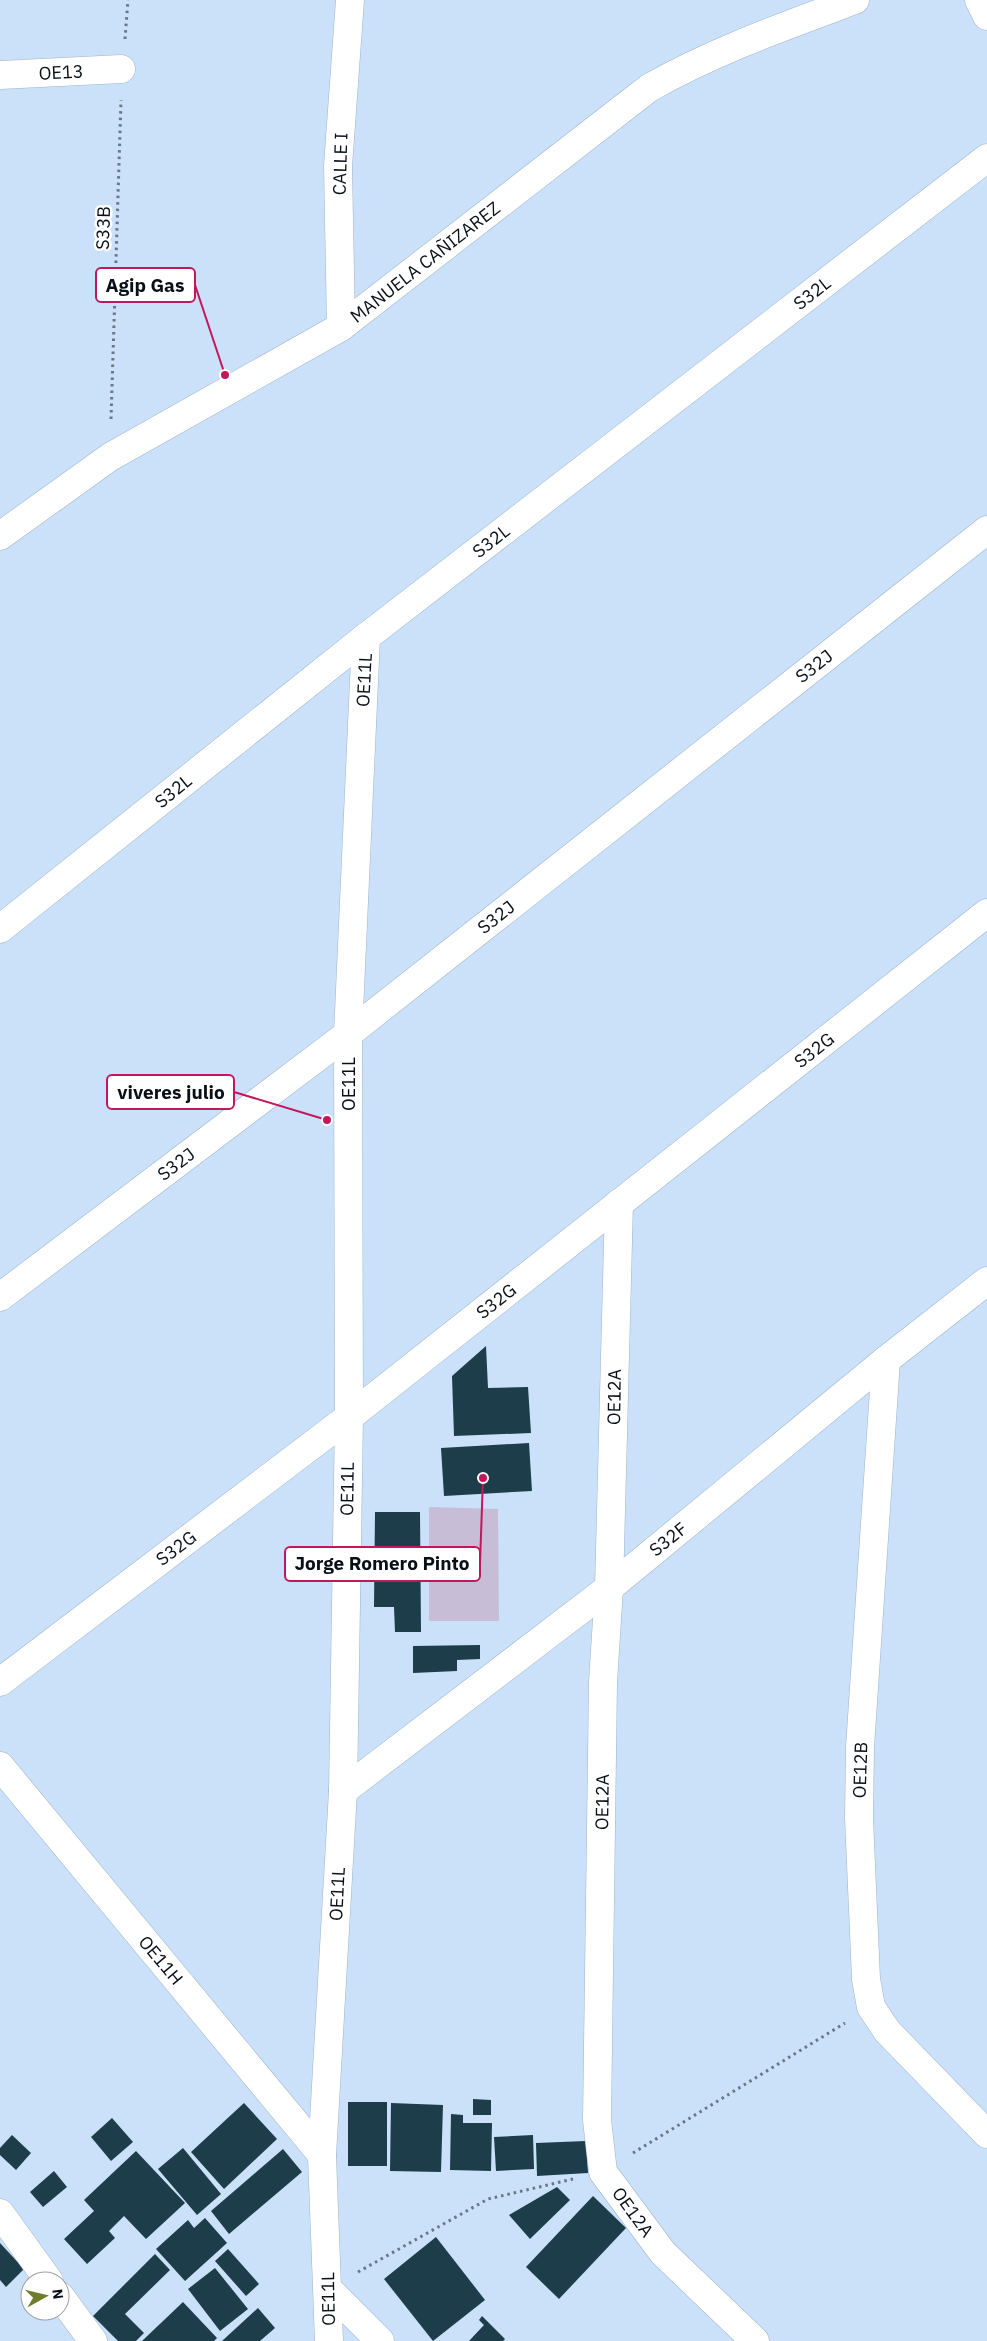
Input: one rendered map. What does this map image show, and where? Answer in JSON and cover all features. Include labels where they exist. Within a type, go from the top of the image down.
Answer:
[{"type":"street","name":"CALLE I","points":[[341,327],[338,166],[350,0]]},
{"type":"street","points":[[782,27],[797,0]]},
{"type":"street","name":"MANUELA CAÑIZAREZ","points":[[0,536],[110,457],[341,327],[649,88],[684,68],[782,27],[855,0]]},
{"type":"street","points":[[979,0],[987,16]]},
{"type":"street","name":"OE13","points":[[0,75],[121,69]]},
{"type":"street","name":"S32L","points":[[0,929],[366,637],[987,158]]},
{"type":"street","name":"S32J","points":[[0,1297],[348,1034],[987,530]]},
{"type":"street","name":"OE11L","points":[[329,2341],[322,2155],[343,1791],[348,1417],[348,1034],[366,637]]},
{"type":"street","name":"S32G","points":[[0,1682],[348,1417],[987,913]]},
{"type":"street","name":"OE12A","points":[[619,1203],[609,1588],[603,1682],[597,2120],[603,2172],[663,2253],[756,2341]]},
{"type":"street","name":"S32F","points":[[343,1791],[609,1588],[886,1360],[987,1281]]},
{"type":"street","name":"OE12B","points":[[886,1360],[860,1747],[859,1818],[866,1979],[871,2007],[887,2031],[987,2134]]},
{"type":"street","name":"OE11H","points":[[0,1766],[322,2155]]},
{"type":"street","points":[[0,2213],[42,2271]]},
{"type":"street","points":[[328,2289],[380,2341]]},
{"type":"street","points":[[70,2310],[93,2341]]},
{"type":"path","name":"S33B","points":[[110,457],[121,69],[128,0]]},
{"type":"shaded area","points":[[429,1507],[498,1509],[499,1621],[429,1621]]},
{"type":"building","points":[[486,1346],[488,1388],[528,1387],[531,1433],[454,1436],[452,1376]]},
{"type":"building","points":[[529,1443],[532,1491],[444,1496],[441,1448]]},
{"type":"building","points":[[375,1512],[420,1512],[421,1632],[395,1632],[394,1607],[374,1607]]},
{"type":"building","points":[[480,1645],[480,1659],[457,1660],[457,1671],[413,1673],[413,1646]]},
{"type":"building","points":[[473,2099],[491,2100],[491,2115],[473,2115]]},
{"type":"building","points":[[348,2102],[387,2102],[387,2166],[348,2166]]},
{"type":"building","points":[[244,2103],[277,2139],[224,2189],[191,2152]]},
{"type":"building","points":[[391,2103],[443,2105],[441,2172],[390,2171]]},
{"type":"building","points":[[451,2114],[463,2115],[463,2123],[492,2123],[491,2171],[450,2170]]},
{"type":"building","points":[[112,2118],[133,2142],[111,2161],[91,2137]]},
{"type":"building","points":[[12,2135],[31,2153],[16,2170],[0,2155],[0,2148]]},
{"type":"building","points":[[533,2135],[534,2169],[496,2171],[494,2137]]},
{"type":"building","points":[[586,2141],[588,2173],[537,2176],[536,2143]]},
{"type":"building","points":[[183,2148],[221,2194],[197,2215],[158,2169]]},
{"type":"building","points":[[283,2149],[302,2172],[229,2234],[211,2211]]},
{"type":"building","points":[[136,2151],[185,2203],[146,2239],[124,2216],[109,2231],[115,2238],[87,2264],[64,2239],[94,2211],[84,2200]]},
{"type":"building","points":[[54,2171],[67,2187],[43,2207],[30,2192]]},
{"type":"building","points":[[557,2187],[570,2200],[530,2239],[509,2215]]},
{"type":"building","points":[[593,2196],[626,2228],[559,2299],[526,2267]]},
{"type":"building","points":[[205,2218],[227,2243],[185,2281],[156,2249],[188,2220],[194,2228]]},
{"type":"building","points":[[436,2237],[485,2300],[433,2341],[384,2279]]},
{"type":"building","points":[[0,2243],[24,2269],[6,2287],[0,2280]]},
{"type":"building","points":[[228,2249],[259,2284],[246,2296],[215,2261]]},
{"type":"building","points":[[155,2254],[170,2270],[125,2314],[144,2333],[136,2341],[118,2341],[93,2316]]},
{"type":"building","points":[[215,2268],[248,2309],[220,2331],[188,2289]]},
{"type":"building","points":[[183,2302],[217,2338],[214,2341],[142,2341]]},
{"type":"building","points":[[258,2308],[275,2328],[260,2341],[222,2341]]},
{"type":"building","points":[[482,2316],[505,2339],[503,2341],[469,2341],[484,2325],[479,2320]]},
{"type":"place","name":"Agip Gas","points":[[225,375]]},
{"type":"place","name":"viveres julio","points":[[327,1120]]},
{"type":"place","name":"Jorge Romero Pinto","points":[[483,1478]]}]
